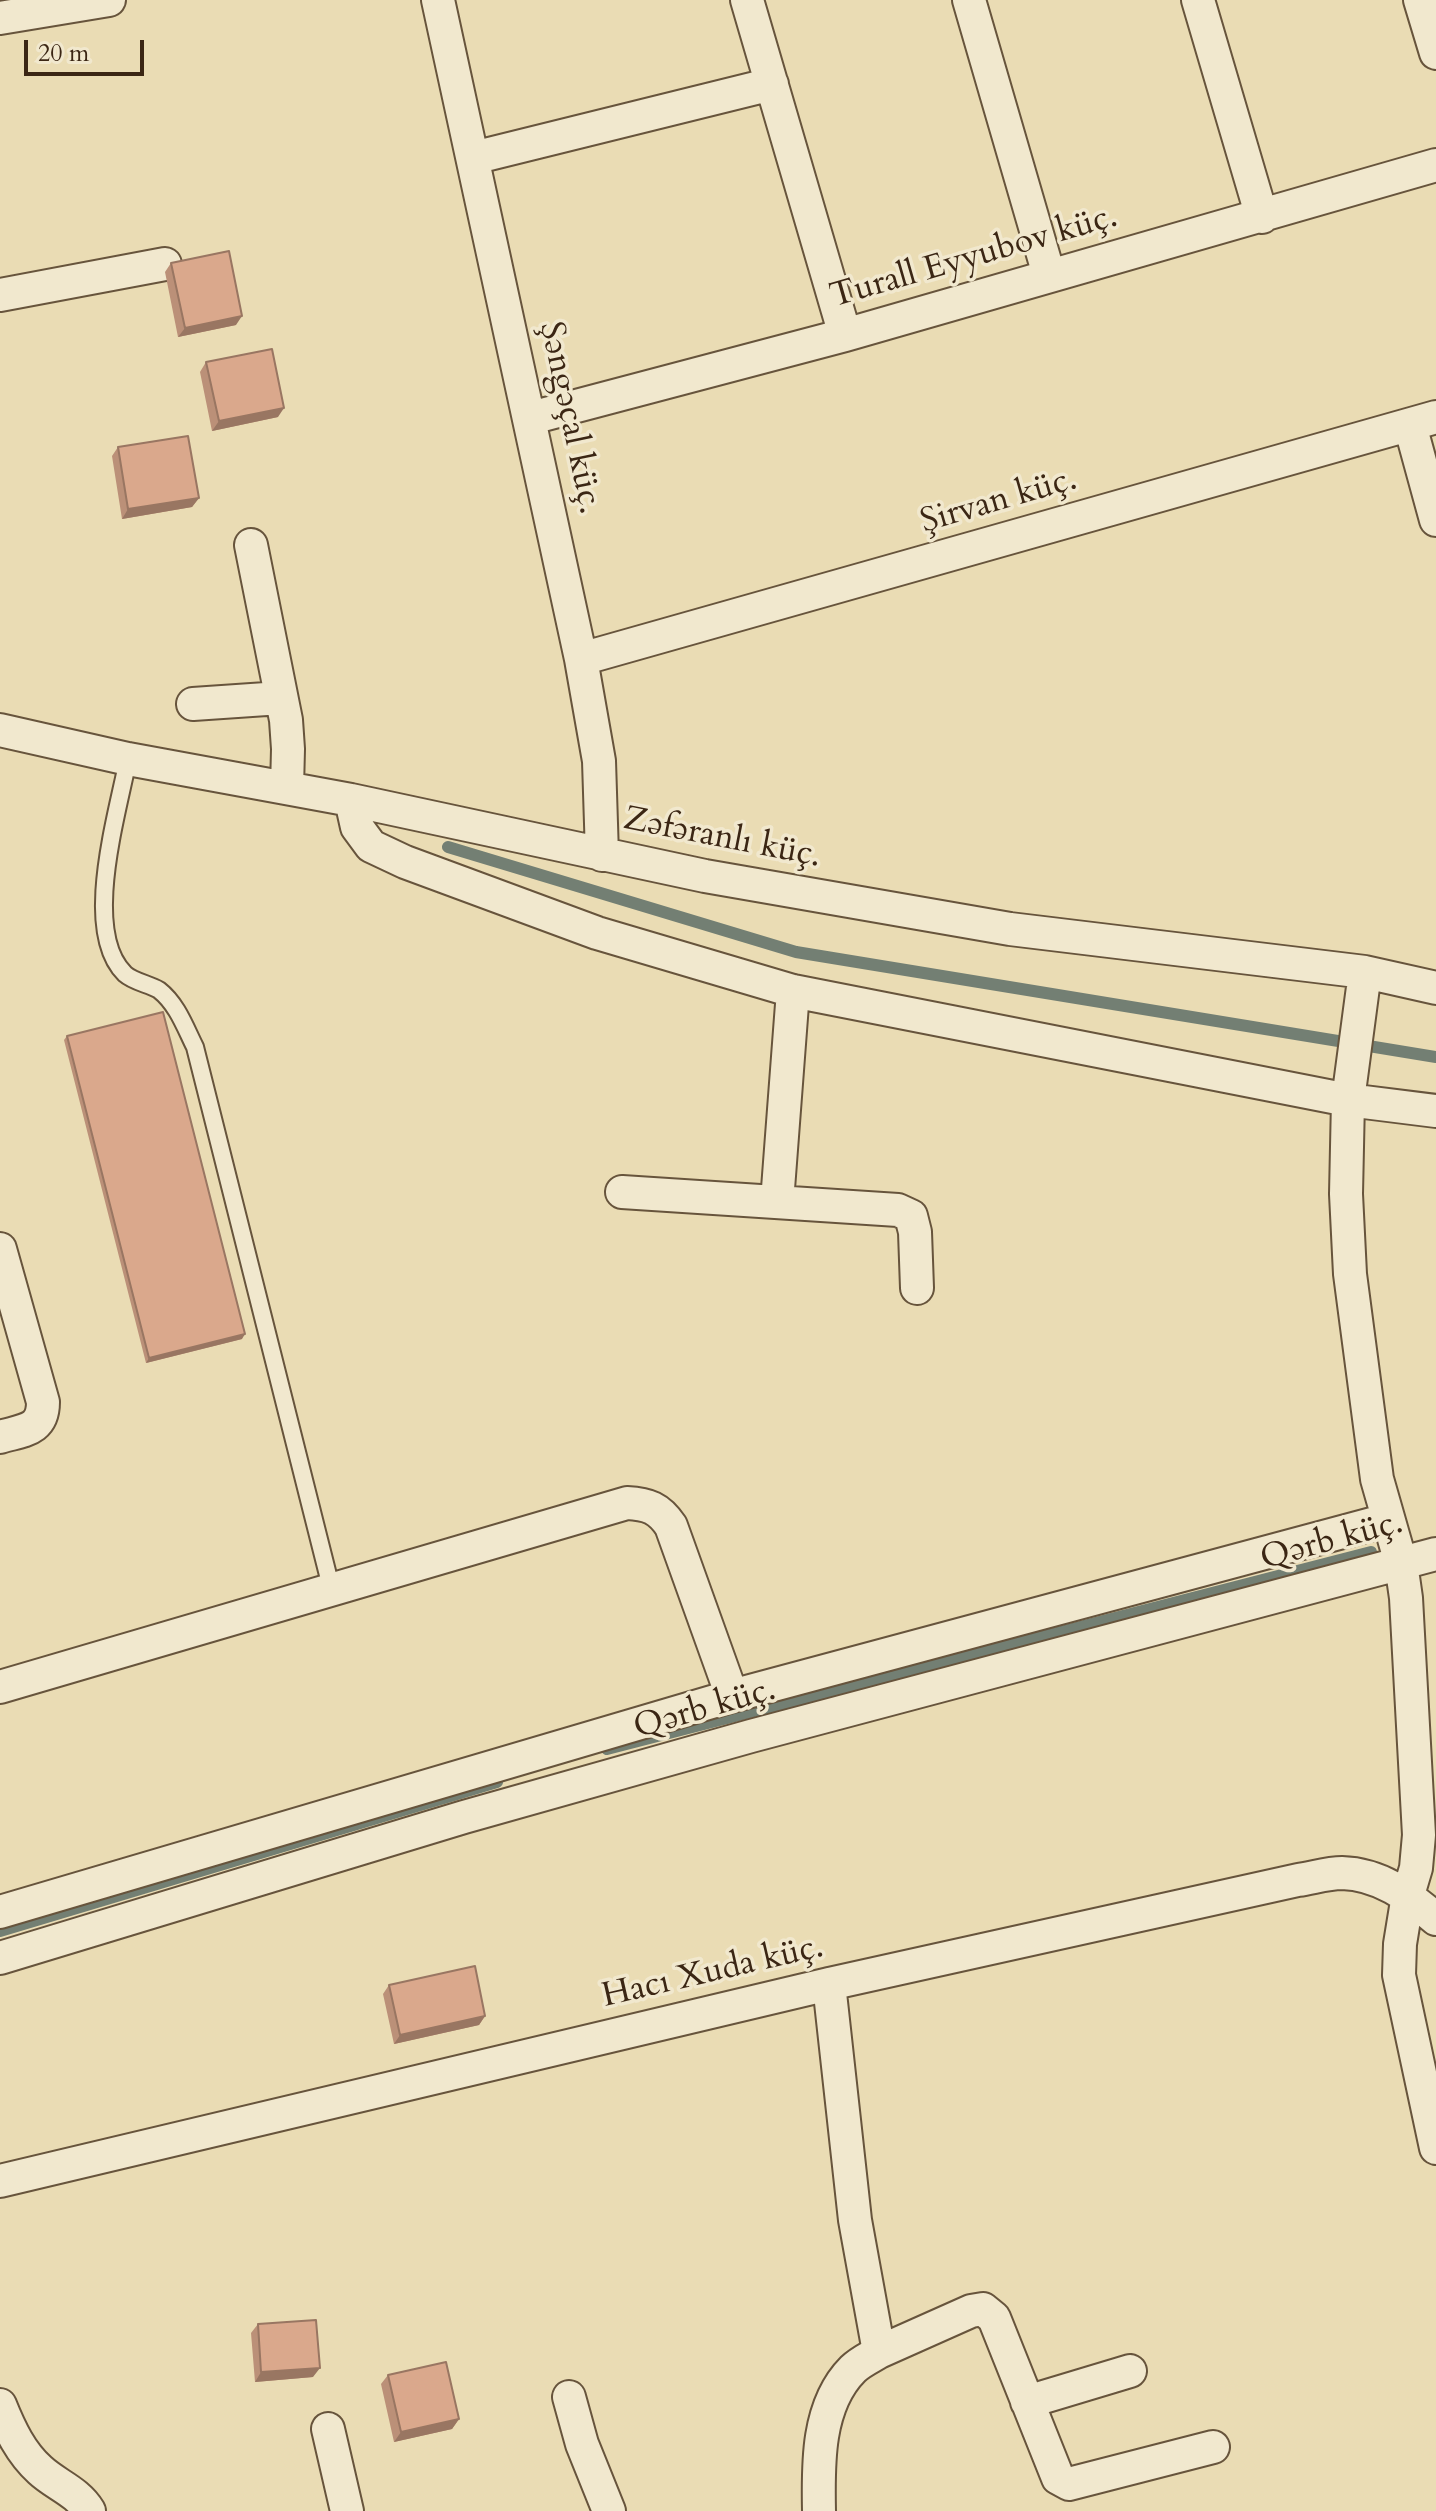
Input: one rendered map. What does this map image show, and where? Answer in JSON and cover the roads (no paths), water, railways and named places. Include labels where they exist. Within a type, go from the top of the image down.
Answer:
[{"type":"street","points":[[0,18],[109,0]]},
{"type":"street","name":"Şəngəçal küç.","points":[[438,0],[581,659],[599,761],[602,855]]},
{"type":"street","points":[[747,0],[845,335]]},
{"type":"street","points":[[969,0],[1049,275]]},
{"type":"street","points":[[1198,0],[1262,217]]},
{"type":"street","points":[[1420,0],[1436,53]]},
{"type":"street","points":[[473,158],[772,84]]},
{"type":"street","name":"Turall Eyyubov küç.","points":[[531,418],[845,335],[1436,165]]},
{"type":"street","points":[[0,295],[165,264]]},
{"type":"street","points":[[1423,421],[1436,520]]},
{"type":"street","name":"Şirvan küç.","points":[[581,659],[1423,421]]},
{"type":"street","points":[[251,545],[281,698],[288,749],[287,788]]},
{"type":"street","points":[[193,704],[281,698]]},
{"type":"street","name":"Zəfəranlı küç.","points":[[0,730],[128,759],[351,800],[705,876],[1010,929],[1365,972],[1436,988]]},
{"type":"street","points":[[351,800],[357,827],[371,846],[405,862],[597,933],[793,991],[1348,1100],[1436,1111]]},
{"type":"street","points":[[1365,972],[1348,1100],[1346,1194],[1350,1274],[1377,1479],[1401,1563],[1409,1635],[1419,1835],[1416,1868],[1400,1944],[1399,1975],[1436,2148]]},
{"type":"street","points":[[777,1202],[793,991]]},
{"type":"street","points":[[622,1192],[898,1210],[911,1216],[915,1232],[917,1288]]},
{"type":"street","points":[[0,1249],[8,1311],[43,1402],[43,1415],[34,1427],[0,1437]]},
{"type":"street","points":[[0,1687],[627,1503],[647,1504],[662,1512],[671,1526],[732,1696]]},
{"type":"street","name":"Qərb küç.","points":[[0,1912],[732,1696],[1387,1520]]},
{"type":"street","name":"Qərb küç.","points":[[0,1958],[464,1817],[751,1736],[1436,1554]]},
{"type":"street","name":"Hacı Xuda küç.","points":[[0,2181],[829,1984],[1327,1875],[1341,1873],[1376,1879],[1408,1895],[1436,1919]]},
{"type":"street","points":[[829,1984],[855,2220],[879,2352]]},
{"type":"street","points":[[819,2511],[818,2476],[823,2431],[834,2395],[854,2368],[879,2352],[971,2311],[983,2309],[994,2318],[1058,2478],[1069,2484],[1213,2447]]},
{"type":"street","points":[[1027,2402],[1130,2371]]},
{"type":"street","points":[[569,2397],[582,2444],[609,2511]]},
{"type":"street","points":[[0,2405],[11,2433],[27,2456],[42,2472],[72,2491],[89,2511]]},
{"type":"street","points":[[328,2429],[347,2511]]},
{"type":"lane","points":[[128,759],[105,879],[102,916],[109,948],[126,975],[158,990],[176,1009],[195,1047],[332,1591]]},
{"type":"waterway","points":[[448,847],[796,952],[1436,1057]]},
{"type":"waterway","points":[[607,1749],[1371,1552]]},
{"type":"waterway","points":[[0,1931],[497,1782]]}]
